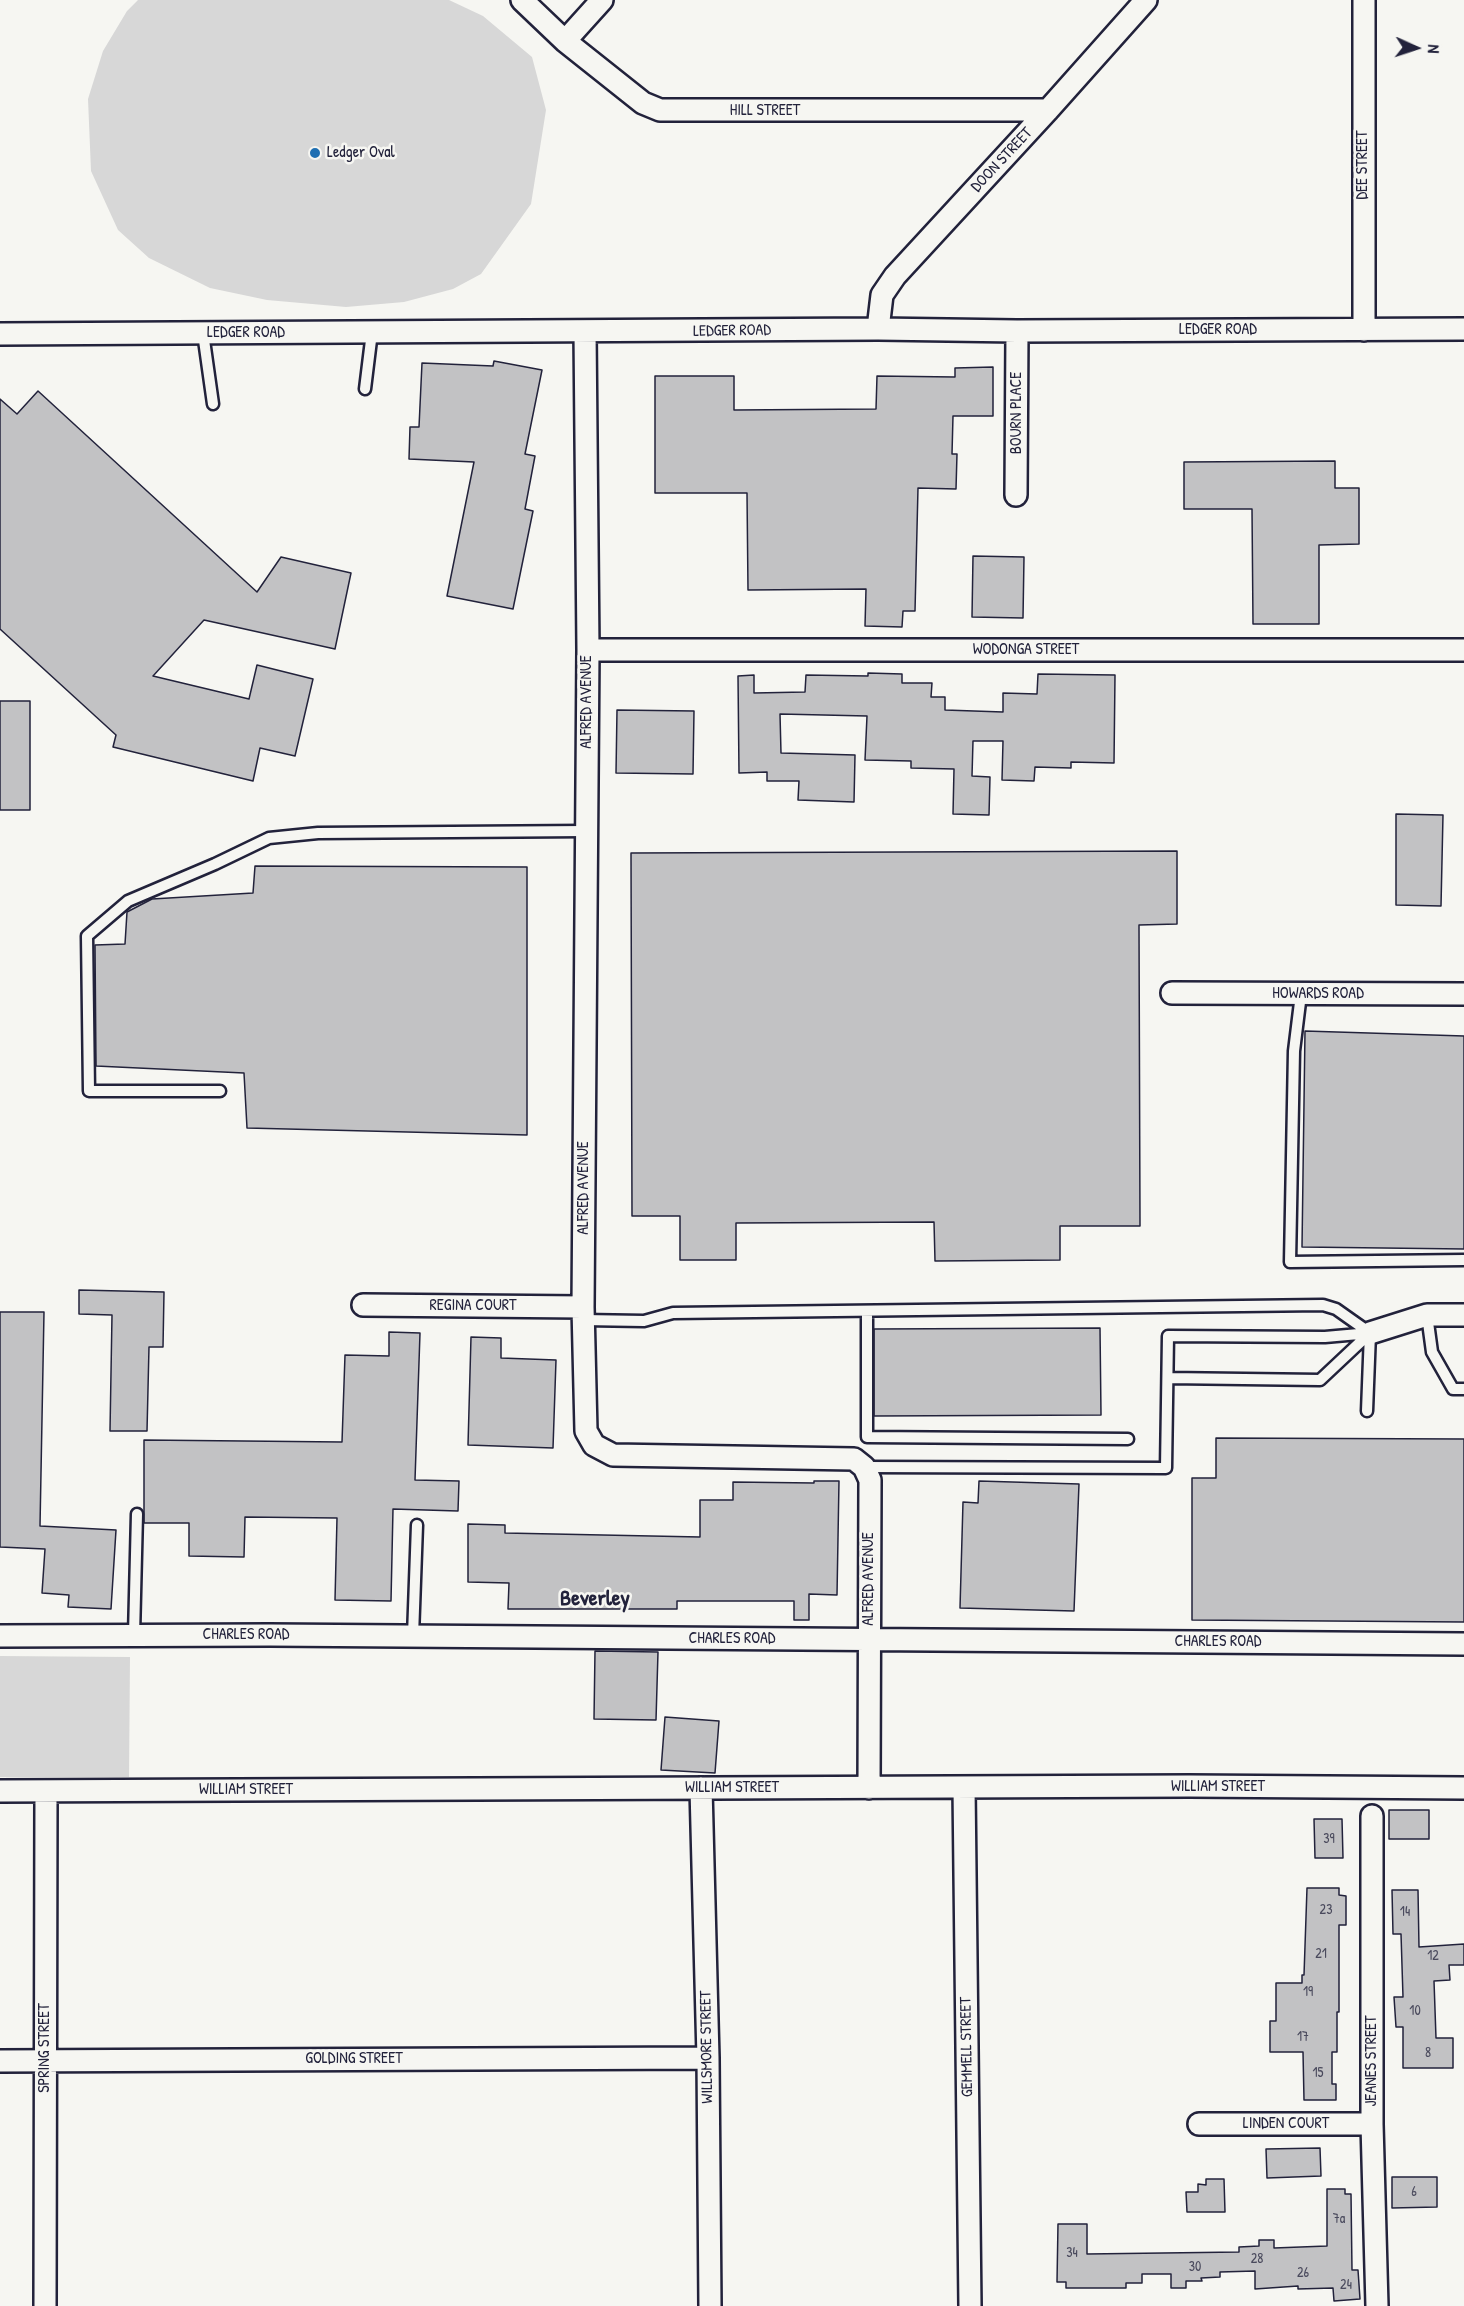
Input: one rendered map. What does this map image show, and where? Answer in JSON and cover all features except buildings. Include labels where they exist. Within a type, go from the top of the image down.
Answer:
[{"type":"street","name":"HILL STREET","points":[[522,0],[565,41],[643,103],[660,110],[1048,110]]},
{"type":"street","points":[[565,41],[602,0]]},
{"type":"street","name":"DOON STREET","points":[[878,329],[882,295],[895,276],[1146,0]]},
{"type":"street","name":"DEE STREET","points":[[1364,0],[1364,330]]},
{"type":"street","name":"LEDGER ROAD","points":[[0,334],[878,329],[1017,331],[1464,329]]},
{"type":"street","name":"ALFRED AVENUE","points":[[585,331],[588,650],[583,1314],[586,1431],[594,1445],[613,1455],[854,1459],[864,1467],[870,1480],[869,1788]]},
{"type":"street","name":"BOURN PLACE","points":[[1016,495],[1017,331]]},
{"type":"street","name":"WODONGA STREET","points":[[588,650],[1464,650]]},
{"type":"street","name":"HOWARDS ROAD","points":[[1172,993],[1464,994]]},
{"type":"street","name":"REGINA COURT","points":[[363,1305],[583,1314]]},
{"type":"street","points":[[1371,1333],[1427,1315],[1464,1315]]},
{"type":"street","name":"CHARLES ROAD","points":[[0,1636],[413,1636],[1464,1644]]},
{"type":"street","name":"WILLIAM STREET","points":[[0,1791],[964,1787],[1464,1788]]},
{"type":"street","name":"GEMMELL STREET","points":[[964,1787],[970,2306]]},
{"type":"street","name":"WILLSMORE STREET","points":[[701,1788],[708,2058],[710,2306]]},
{"type":"street","name":"SPRING STREET","points":[[45,2306],[46,1791]]},
{"type":"street","name":"JEANES STREET","points":[[1372,1816],[1372,2124],[1377,2306]]},
{"type":"street","name":"GOLDING STREET","points":[[0,2061],[708,2058]]},
{"type":"street","name":"LINDEN COURT","points":[[1199,2124],[1372,2124]]},
{"type":"lane","points":[[365,389],[372,332]]},
{"type":"lane","points":[[203,333],[213,404]]},
{"type":"lane","points":[[220,1091],[89,1091],[87,936],[128,900],[215,864],[269,838],[318,833],[586,831]]},
{"type":"lane","points":[[1301,994],[1294,1052],[1290,1262],[1464,1260]]},
{"type":"lane","points":[[583,1314],[644,1321],[673,1313],[1323,1305],[1336,1308],[1371,1333]]},
{"type":"lane","points":[[867,1311],[867,1437],[1128,1439]]},
{"type":"lane","points":[[1427,1315],[1432,1352],[1453,1389],[1464,1389]]},
{"type":"lane","points":[[864,1467],[1166,1468],[1168,1336],[1325,1337],[1371,1333]]},
{"type":"lane","points":[[1167,1378],[1320,1380],[1371,1333]]},
{"type":"lane","points":[[1367,1411],[1371,1333]]},
{"type":"lane","points":[[134,1635],[137,1514]]},
{"type":"lane","points":[[413,1636],[417,1525]]},
{"type":"shaded area","name":"Ledger Oval","points":[[138,0],[449,0],[483,16],[532,57],[546,110],[531,204],[481,274],[453,289],[404,302],[346,307],[267,300],[210,288],[149,258],[118,230],[91,171],[88,99],[103,51],[127,11]]},
{"type":"shaded area","points":[[0,1656],[130,1657],[129,1777],[0,1777]]},
{"type":"place","name":"Ledger Oval","points":[[315,153]]},
{"type":"district","name":"Beverley","points":[[595,1599]]}]
